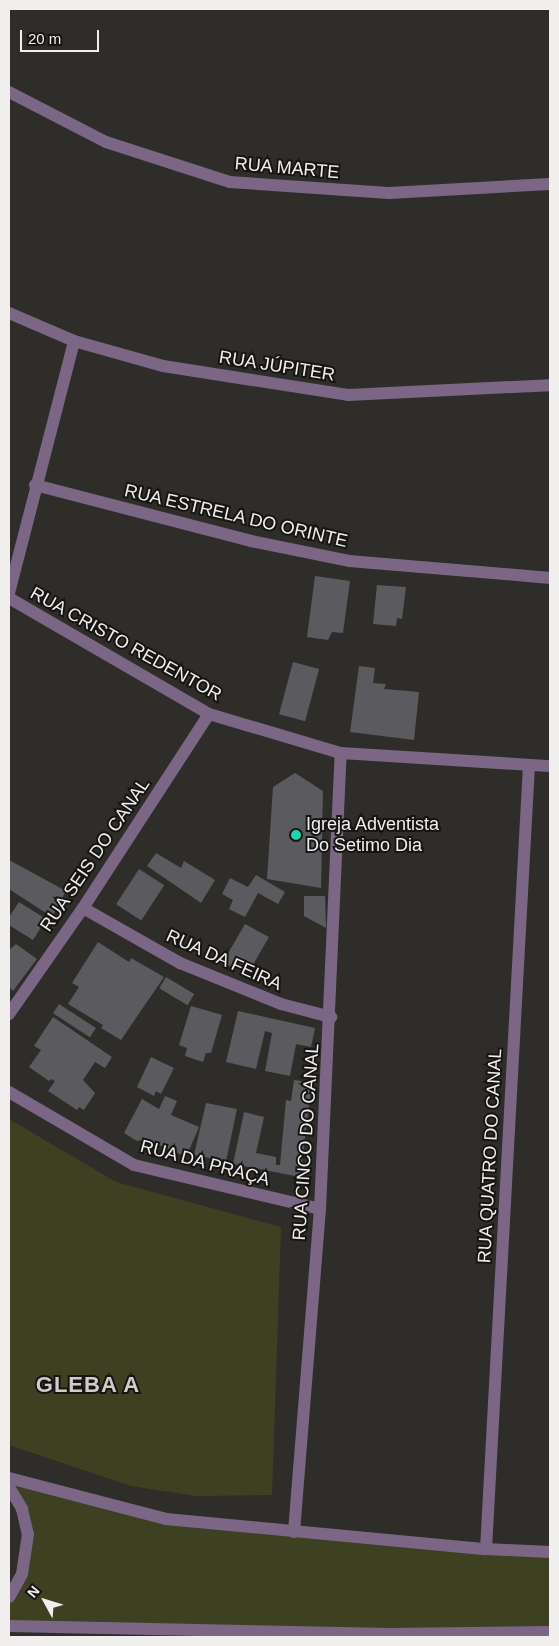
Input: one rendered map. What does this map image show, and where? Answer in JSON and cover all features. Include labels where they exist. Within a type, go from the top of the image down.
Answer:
[{"type":"street","name":"RUA MARTE","points":[[9,92],[106,142],[230,182],[389,193],[550,184]]},
{"type":"street","name":"RUA JÚPITER","points":[[9,312],[74,341],[163,366],[348,395],[550,385]]},
{"type":"street","points":[[9,593],[35,485],[74,341]]},
{"type":"street","name":"RUA ESTRELA DO ORINTE","points":[[35,485],[251,541],[349,561],[550,578]]},
{"type":"street","name":"RUA CRISTO REDENTOR","points":[[9,598],[209,714],[341,754],[550,766]]},
{"type":"street","name":"RUA SEIS DO CANAL","points":[[9,1014],[83,908],[209,714]]},
{"type":"street","name":"RUA CINCO DO CANAL","points":[[294,1532],[320,1209],[331,1018],[341,754]]},
{"type":"street","name":"RUA QUATRO DO CANAL","points":[[486,1549],[529,764]]},
{"type":"street","name":"RUA DA FEIRA","points":[[83,908],[180,963],[281,1004],[331,1018]]},
{"type":"street","name":"RUA DA PRAÇA","points":[[9,1092],[134,1165],[320,1209]]},
{"type":"street","points":[[9,1478],[166,1519],[486,1549],[550,1552]]},
{"type":"street","points":[[9,1487],[22,1510],[28,1534],[22,1574],[9,1597]]},
{"type":"street","points":[[9,1626],[58,1633],[390,1636],[550,1632]]},
{"type":"green space","points":[[9,1119],[116,1182],[281,1227],[272,1495],[196,1496],[131,1486],[9,1445]]},
{"type":"green space","points":[[9,1478],[166,1519],[550,1555],[550,1631],[9,1626],[9,1596],[30,1530]]},
{"type":"building","points":[[315,576],[350,581],[343,633],[332,632],[328,640],[307,637]]},
{"type":"building","points":[[377,585],[406,587],[402,619],[397,618],[396,626],[373,624]]},
{"type":"building","points":[[293,662],[319,669],[305,721],[279,714]]},
{"type":"building","points":[[359,666],[375,668],[373,683],[386,684],[384,689],[419,692],[414,740],[350,732]]},
{"type":"building","name":"Igreja Adventista Do Setimo Dia","points":[[295,773],[323,791],[321,888],[267,879],[273,787]]},
{"type":"building","points":[[156,853],[181,868],[184,861],[215,880],[201,903],[147,866]]},
{"type":"building","points":[[9,860],[66,891],[52,917],[9,889]]},
{"type":"building","points":[[139,869],[164,885],[141,921],[116,904]]},
{"type":"building","points":[[256,875],[285,892],[278,904],[258,893],[245,917],[229,909],[233,900],[222,894],[230,878],[248,887]]},
{"type":"building","points":[[304,896],[325,896],[326,928],[304,916]]},
{"type":"building","points":[[19,902],[46,919],[33,940],[9,925],[9,917]]},
{"type":"building","points":[[245,924],[269,937],[250,970],[236,962],[233,968],[223,962]]},
{"type":"building","points":[[98,942],[129,962],[131,958],[164,977],[121,1040],[101,1028],[103,1025],[68,1004],[79,987],[72,983]]},
{"type":"building","points":[[16,944],[37,959],[13,991],[9,987],[9,950]]},
{"type":"building","points":[[166,977],[194,994],[188,1005],[159,988]]},
{"type":"building","points":[[59,1004],[96,1028],[90,1037],[53,1013]]},
{"type":"building","points":[[191,1006],[222,1015],[211,1053],[206,1053],[203,1062],[185,1056],[187,1048],[179,1045]]},
{"type":"building","points":[[238,1011],[315,1028],[311,1047],[296,1044],[290,1076],[265,1071],[272,1033],[265,1031],[256,1069],[226,1062]]},
{"type":"building","points":[[53,1017],[112,1057],[105,1068],[95,1062],[83,1080],[95,1093],[84,1110],[79,1107],[77,1110],[48,1091],[55,1081],[51,1079],[49,1081],[29,1067],[41,1050],[34,1046]]},
{"type":"building","points":[[151,1057],[174,1068],[161,1094],[156,1091],[154,1096],[137,1087]]},
{"type":"building","points":[[294,1080],[312,1083],[300,1177],[233,1164],[244,1112],[264,1117],[256,1153],[276,1157],[276,1165],[280,1165],[286,1100],[291,1101]]},
{"type":"building","points":[[165,1096],[177,1101],[171,1115],[199,1127],[188,1153],[185,1152],[184,1156],[146,1139],[137,1141],[124,1133],[142,1099],[159,1109]]},
{"type":"building","points":[[206,1103],[237,1109],[225,1166],[219,1165],[220,1160],[194,1155]]},
{"type":"place","name":"Igreja Adventista Do Setimo Dia","points":[[296,835]]},
{"type":"district","name":"GLEBA A","points":[[88,1385]]}]
